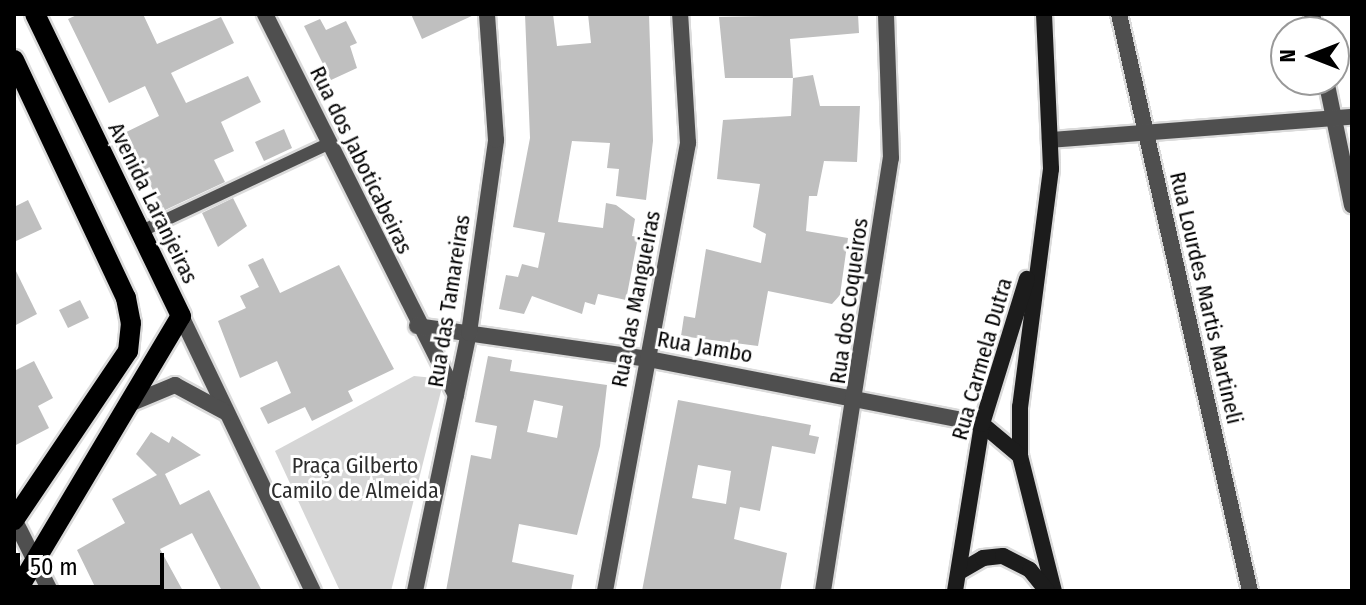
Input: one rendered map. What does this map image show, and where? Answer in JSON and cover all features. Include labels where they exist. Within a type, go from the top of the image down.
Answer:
[{"type":"main road","name":"Avenida Laranjeiras","points":[[35,14],[181,316]]},
{"type":"main road","points":[[1044,14],[1050,140],[1020,407],[1020,456],[1054,591]]},
{"type":"main road","points":[[14,60],[126,298],[128,351],[14,520]]},
{"type":"main road","name":"Rua Carmela Dutra","points":[[955,591],[982,424],[1041,235]]},
{"type":"main road","points":[[17,591],[181,316]]},
{"type":"main road","points":[[982,424],[1020,456]]},
{"type":"main road","points":[[959,572],[983,558],[1003,556],[1030,570],[1047,591]]},
{"type":"street","name":"Rua dos Jaboticabeiras","points":[[265,14],[417,326],[456,395]]},
{"type":"street","name":"Rua das Tamareiras","points":[[415,591],[469,333],[496,140],[487,14]]},
{"type":"street","name":"Rua das Mangueiras","points":[[605,591],[688,143],[680,14]]},
{"type":"street","name":"Rua dos Coqueiros","points":[[823,591],[857,397],[891,158],[886,14]]},
{"type":"street","name":"Rua Lourdes Martis Martineli","points":[[1119,14],[1250,591]]},
{"type":"street","points":[[1329,96],[1352,205]]},
{"type":"street","points":[[1050,140],[1145,129],[1352,117]]},
{"type":"street","name":"Avenida Laranjeiras","points":[[181,316],[313,591]]},
{"type":"street","name":"Rua Jambo","points":[[417,326],[648,359],[857,397],[982,424]]},
{"type":"street","points":[[129,404],[175,385],[227,413]]},
{"type":"street","points":[[14,520],[50,591]]},
{"type":"lane","points":[[142,231],[330,143]]},
{"type":"green space","name":"Praça Gilberto Camilo de Almeida","points":[[414,376],[444,379],[391,591],[340,591],[275,451]]},
{"type":"building","points":[[79,14],[143,14],[157,44],[221,17],[234,43],[171,73],[186,103],[248,76],[261,102],[221,122],[234,151],[214,160],[225,182],[163,211],[134,151],[122,157],[112,139],[159,116],[145,86],[109,103],[68,19]]},
{"type":"building","points":[[411,14],[476,14],[422,39]]},
{"type":"building","points":[[525,14],[553,14],[557,46],[591,43],[588,14],[649,14],[653,141],[646,200],[616,196],[619,169],[607,168],[610,143],[572,141],[558,222],[603,228],[606,203],[616,205],[635,219],[632,236],[638,237],[626,300],[598,294],[595,305],[585,302],[582,314],[532,296],[524,314],[499,309],[506,275],[518,277],[522,264],[538,268],[545,233],[513,227],[530,138]]},
{"type":"building","points":[[858,14],[859,33],[790,39],[793,78],[725,78],[719,17]]},
{"type":"building","points":[[320,19],[326,30],[346,21],[357,43],[350,46],[357,68],[331,80],[304,26]]},
{"type":"building","points":[[813,75],[820,106],[860,106],[857,162],[824,161],[817,196],[809,196],[806,231],[848,238],[840,295],[832,304],[768,291],[758,346],[681,336],[684,316],[695,318],[706,249],[761,263],[766,234],[753,227],[760,184],[717,179],[723,120],[791,116],[793,78]]},
{"type":"building","points":[[284,129],[292,148],[264,161],[255,142]]},
{"type":"building","points":[[233,198],[247,226],[218,247],[202,213]]},
{"type":"building","points":[[28,200],[42,229],[14,242],[14,207]]},
{"type":"building","points":[[263,258],[280,293],[339,265],[394,369],[348,391],[353,401],[312,421],[305,407],[268,424],[260,408],[291,393],[277,361],[240,378],[218,321],[246,308],[240,296],[259,287],[248,265]]},
{"type":"building","points":[[14,267],[37,314],[14,326]]},
{"type":"building","points":[[80,300],[89,318],[68,328],[59,310]]},
{"type":"building","points":[[488,356],[512,360],[510,371],[607,385],[600,446],[577,535],[519,524],[512,562],[574,575],[571,591],[446,591],[471,455],[491,459],[497,426],[475,422]],"holes":[[[534,400],[563,406],[557,438],[527,432]]]},
{"type":"building","points":[[34,361],[53,398],[38,406],[49,428],[14,446],[14,371]]},
{"type":"building","points":[[678,400],[811,425],[809,435],[819,437],[815,454],[772,446],[760,511],[740,507],[734,539],[787,553],[780,591],[642,591]],"holes":[[[698,465],[731,471],[726,504],[692,498]]]},
{"type":"building","points":[[151,432],[169,443],[172,436],[201,455],[165,474],[180,505],[209,490],[262,591],[222,591],[192,533],[160,549],[183,591],[97,591],[77,550],[125,523],[112,499],[157,475],[136,454]]}]
